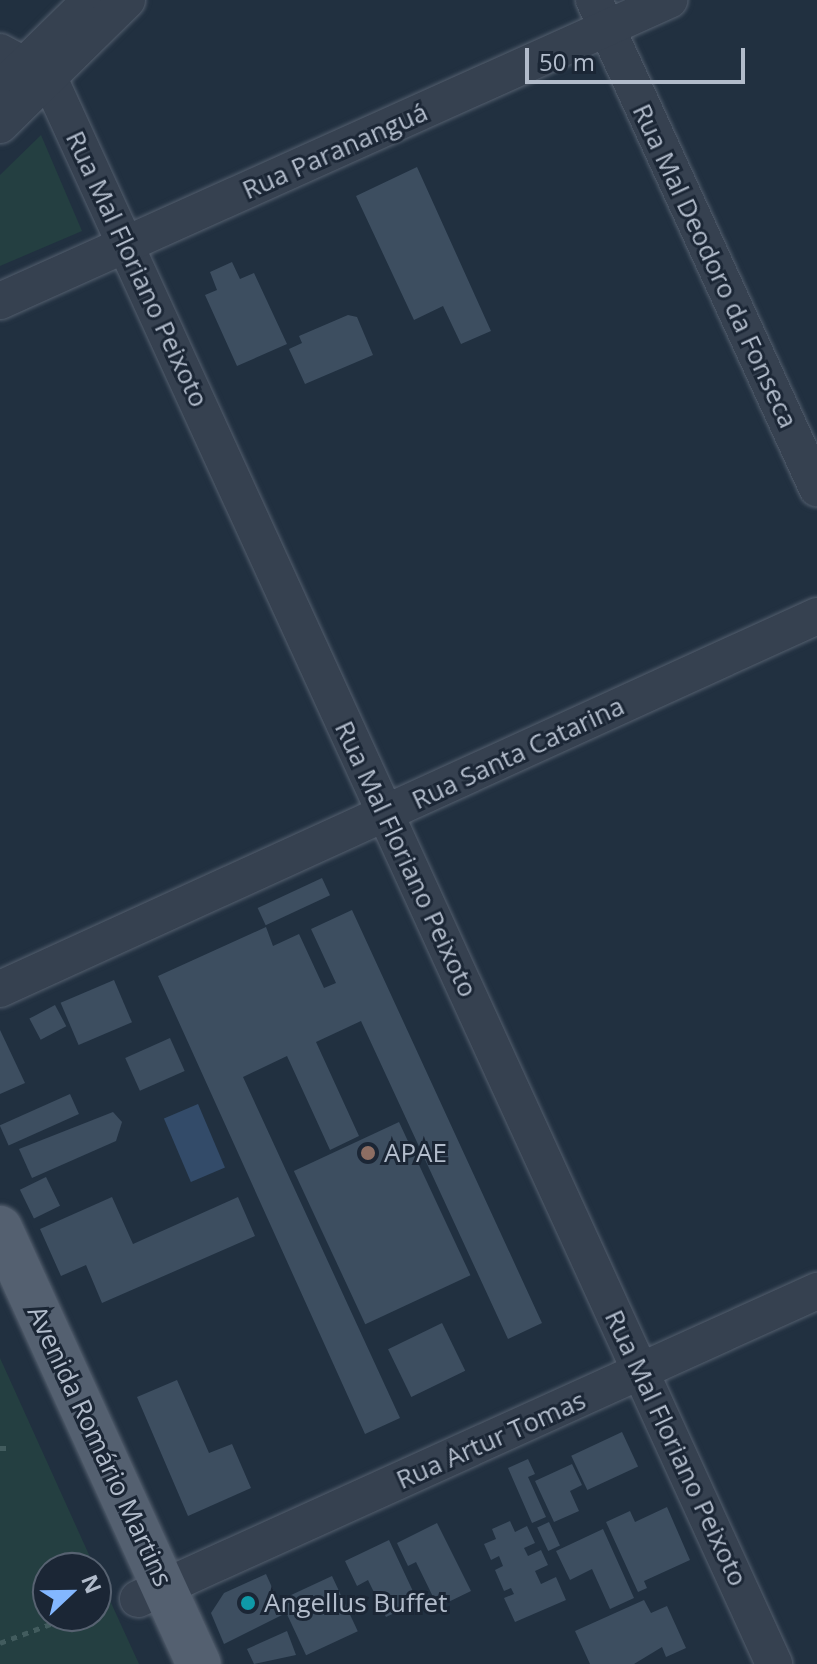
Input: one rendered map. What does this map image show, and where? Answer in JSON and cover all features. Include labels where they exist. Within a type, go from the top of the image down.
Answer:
[{"type":"main road","name":"Avenida Romário Martins","points":[[0,1228],[151,1593],[167,1664]]},
{"type":"main road","name":"Avenida Romário Martins","points":[[0,1296],[151,1593],[199,1664]]},
{"type":"street","points":[[0,125],[18,71],[91,0]]},
{"type":"street","points":[[18,71],[127,0]]},
{"type":"street","name":"Rua Parananguá","points":[[0,301],[127,245],[600,14],[669,0]]},
{"type":"street","name":"Rua Mal Deodoro da Fonseca","points":[[600,14],[817,488]]},
{"type":"street","name":"Rua Mal Floriano Peixoto","points":[[18,71],[127,245],[774,1664]]},
{"type":"street","name":"Rua Santa Catarina","points":[[0,989],[817,616]]},
{"type":"street","name":"Rua Artur Tomas","points":[[151,1593],[817,1291]]},
{"type":"path","points":[[0,1448],[8,1448]]},
{"type":"path","points":[[0,1643],[32,1631]]},
{"type":"green space","points":[[41,135],[82,231],[0,266],[0,175]]},
{"type":"green space","points":[[0,1358],[88,1552],[32,1552],[32,1632],[112,1632],[112,1605],[139,1664],[0,1664]]},
{"type":"water","points":[[198,1104],[225,1168],[191,1182],[164,1118]]},
{"type":"building","points":[[417,167],[491,331],[461,344],[443,306],[414,320],[356,196]]},
{"type":"building","points":[[232,262],[240,279],[254,273],[287,344],[237,366],[205,295],[217,290],[210,272]]},
{"type":"building","points":[[348,315],[357,317],[373,355],[305,384],[289,349],[302,343],[299,336]]},
{"type":"building","points":[[322,878],[330,895],[266,925],[258,908]]},
{"type":"building","points":[[352,910],[542,1323],[508,1339],[361,1021],[316,1042],[359,1136],[330,1150],[287,1056],[243,1077],[400,1418],[365,1434],[158,976],[266,927],[273,946],[299,934],[324,988],[336,983],[311,929]]},
{"type":"building","points":[[114,980],[132,1022],[79,1045],[61,1003]]},
{"type":"building","points":[[55,1005],[66,1026],[41,1040],[29,1019]]},
{"type":"building","points":[[0,1030],[25,1083],[0,1094]]},
{"type":"building","points":[[170,1038],[185,1071],[140,1091],[125,1058]]},
{"type":"building","points":[[70,1094],[79,1114],[9,1145],[0,1125]]},
{"type":"building","points":[[113,1112],[122,1122],[116,1141],[32,1178],[19,1149]]},
{"type":"building","points":[[399,1122],[470,1275],[365,1324],[294,1171]]},
{"type":"building","points":[[46,1177],[60,1206],[34,1218],[20,1190]]},
{"type":"building","points":[[112,1197],[133,1244],[238,1197],[255,1236],[102,1303],[86,1265],[61,1276],[40,1229]]},
{"type":"building","points":[[442,1323],[465,1371],[411,1397],[388,1349]]},
{"type":"building","points":[[177,1380],[209,1453],[232,1444],[251,1488],[188,1516],[137,1397]]},
{"type":"building","points":[[622,1432],[638,1466],[587,1490],[571,1456]]},
{"type":"building","points":[[528,1459],[535,1474],[528,1477],[546,1517],[532,1523],[508,1468]]},
{"type":"building","points":[[572,1464],[582,1485],[570,1491],[579,1511],[554,1522],[535,1481]]},
{"type":"building","points":[[667,1507],[690,1560],[644,1581],[647,1588],[638,1592],[606,1522],[630,1511],[635,1522]]},
{"type":"building","points":[[510,1521],[515,1532],[527,1526],[535,1543],[524,1548],[528,1556],[541,1550],[548,1565],[535,1571],[541,1584],[556,1577],[566,1600],[515,1622],[504,1598],[514,1594],[511,1588],[504,1591],[495,1570],[503,1566],[499,1556],[491,1560],[484,1544],[496,1539],[492,1529]]},
{"type":"building","points":[[549,1522],[560,1546],[548,1551],[537,1527]]},
{"type":"building","points":[[437,1523],[471,1591],[438,1607],[416,1562],[408,1566],[397,1543]]},
{"type":"building","points":[[603,1529],[634,1598],[610,1609],[592,1569],[570,1580],[556,1551]]},
{"type":"building","points":[[389,1540],[418,1602],[386,1617],[368,1580],[357,1586],[345,1561]]},
{"type":"building","name":"Angellus Buffet","points":[[266,1574],[284,1614],[224,1644],[211,1613],[224,1593]]},
{"type":"building","points":[[332,1576],[358,1631],[306,1655],[280,1600]]},
{"type":"building","points":[[644,1600],[651,1613],[667,1606],[686,1648],[666,1657],[662,1647],[634,1664],[590,1664],[575,1631]]},
{"type":"building","points":[[287,1631],[296,1655],[254,1664],[247,1649]]},
{"type":"place","name":"APAE","points":[[368,1153]]},
{"type":"place","name":"Angellus Buffet","points":[[248,1603]]}]
